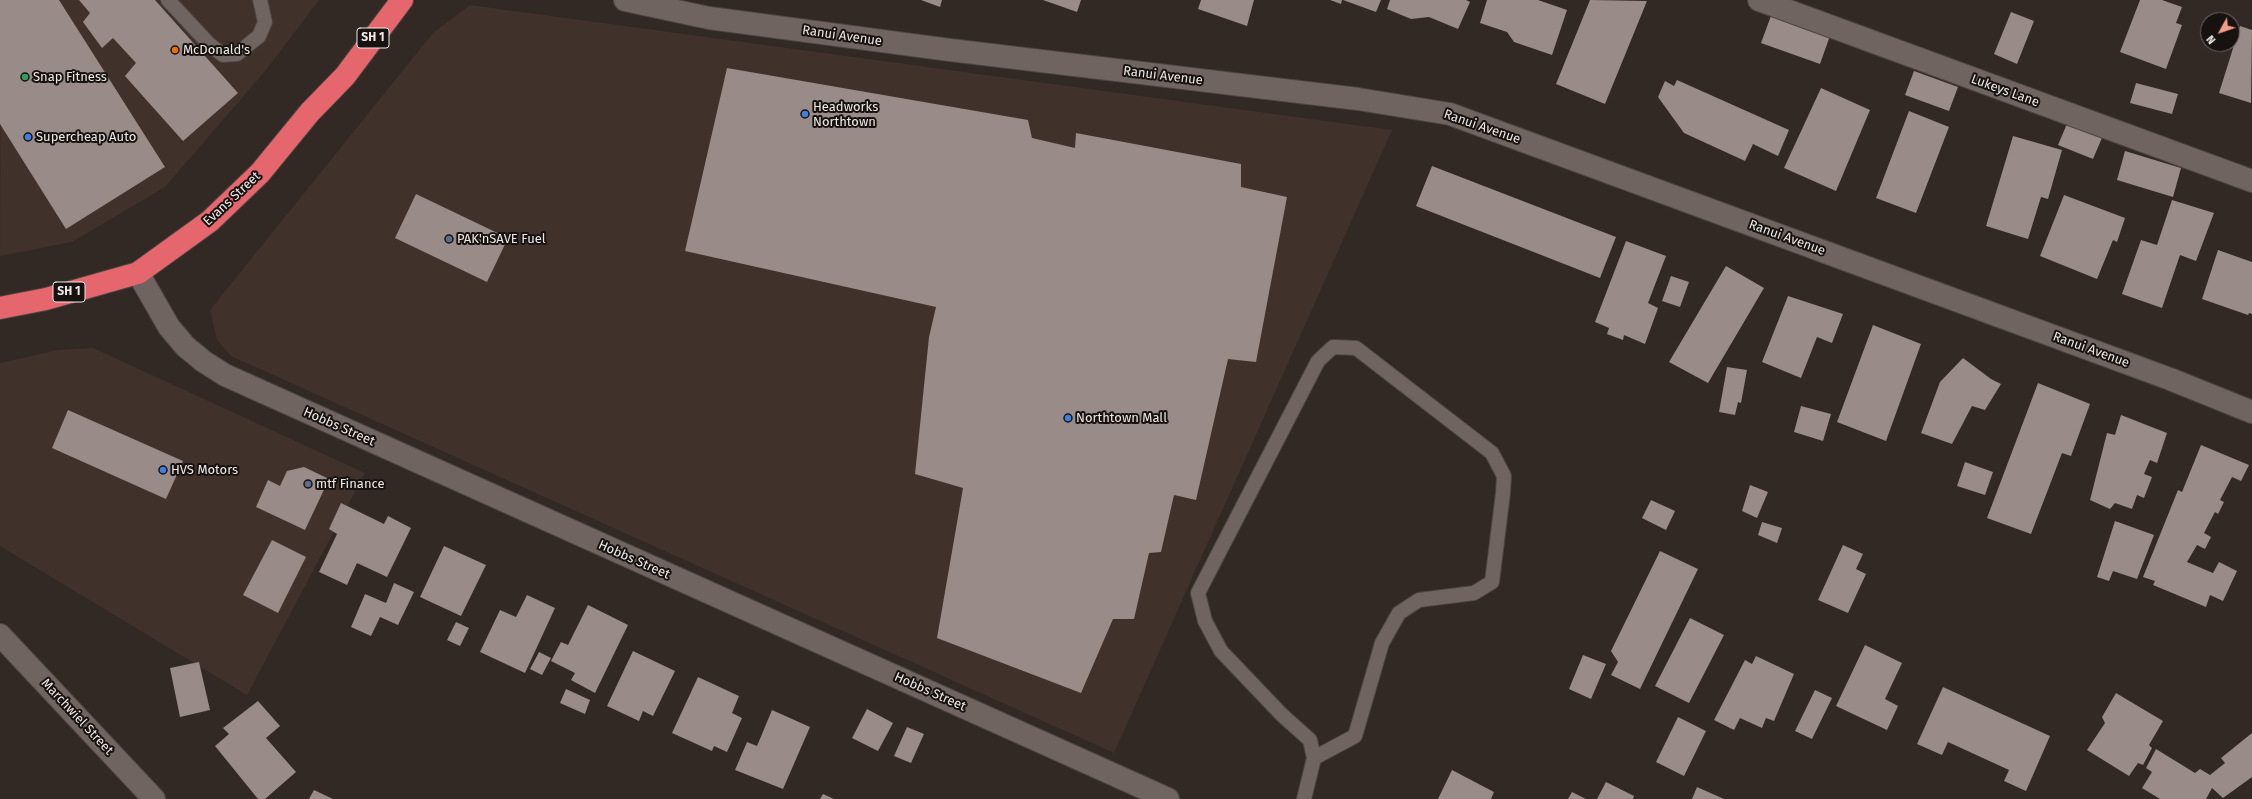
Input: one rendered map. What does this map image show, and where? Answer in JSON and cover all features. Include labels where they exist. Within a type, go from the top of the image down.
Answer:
[{"type":"highway","name":"Evans Street","points":[[0,308],[46,299],[138,274],[210,221],[236,198],[260,173],[310,112],[345,76],[402,0]]},
{"type":"street","name":"Ranui Avenue","points":[[625,0],[657,4],[709,18],[942,49],[1358,99],[1450,114],[2163,376],[2252,412]]},
{"type":"street","name":"Lukeys Lane","points":[[1759,0],[2252,181]]},
{"type":"street","name":"Hobbs Street","points":[[138,274],[165,321],[186,346],[203,361],[225,375],[1168,799]]},
{"type":"street","name":"Marchwiel Street","points":[[0,635],[154,799]]},
{"type":"lane","points":[[168,0],[209,44],[223,55],[237,54],[259,36],[265,22],[260,0]]},
{"type":"lane","points":[[1304,799],[1314,758],[1310,740],[1282,715],[1221,651],[1205,621],[1198,593],[1318,361],[1333,347],[1356,348],[1492,453],[1504,476],[1503,493],[1492,582],[1474,593],[1419,600],[1399,613],[1382,643],[1355,736],[1314,758]]},
{"type":"shaded area","points":[[1,0],[319,0],[266,70],[165,187],[72,242],[0,256]]},
{"type":"shaded area","points":[[470,5],[1392,130],[1114,753],[231,356],[217,340],[210,310],[433,33]]},
{"type":"shaded area","points":[[93,348],[365,473],[247,695],[0,546],[0,363],[58,350]]},
{"type":"building","points":[[0,0],[59,0],[165,167],[66,229],[0,124]]},
{"type":"building","points":[[79,0],[155,0],[238,93],[183,141],[125,76],[136,63],[113,38],[102,48],[83,22],[90,13]]},
{"type":"building","points":[[921,0],[942,0],[940,7]]},
{"type":"building","points":[[1043,0],[1081,0],[1077,12]]},
{"type":"building","points":[[1201,0],[1254,0],[1247,26],[1198,9]]},
{"type":"building","points":[[1330,0],[1342,0],[1341,4]]},
{"type":"building","points":[[1343,0],[1381,0],[1376,12]]},
{"type":"building","points":[[1390,0],[1466,0],[1470,2],[1458,29],[1429,17],[1411,19],[1387,9]]},
{"type":"building","points":[[1487,0],[1538,0],[1567,10],[1552,55],[1514,42],[1507,32],[1480,23]]},
{"type":"building","points":[[1590,0],[1647,1],[1605,104],[1556,84]]},
{"type":"building","points":[[2140,0],[2162,0],[2182,7],[2176,23],[2182,25],[2166,69],[2120,52]]},
{"type":"building","points":[[2011,12],[2034,21],[2017,64],[1994,54]]},
{"type":"building","points":[[1772,13],[1831,33],[1820,64],[1761,43]]},
{"type":"building","points":[[2240,26],[2252,30],[2251,103],[2219,93],[2232,52],[2240,52]]},
{"type":"building","name":"Northtown Mall","points":[[727,68],[1028,120],[1032,138],[1075,148],[1076,133],[1241,164],[1241,187],[1287,197],[1256,362],[1228,359],[1196,500],[1174,495],[1161,552],[1149,553],[1134,619],[1113,619],[1081,693],[937,638],[963,488],[915,474],[929,337],[936,307],[685,251]]},
{"type":"building","points":[[1914,71],[1958,87],[1949,111],[1905,95]]},
{"type":"building","points":[[1677,80],[1789,130],[1778,156],[1753,144],[1745,161],[1684,133],[1658,97],[1665,81],[1674,86]]},
{"type":"building","points":[[2136,83],[2178,94],[2172,114],[2130,103]]},
{"type":"building","points":[[1821,88],[1870,110],[1836,191],[1784,168]]},
{"type":"building","points":[[1909,111],[1949,127],[1916,213],[1876,198]]},
{"type":"building","points":[[2069,119],[2104,133],[2093,159],[2058,145]]},
{"type":"building","points":[[2013,136],[2062,150],[2048,199],[2041,197],[2028,239],[1986,226]]},
{"type":"building","points":[[2125,151],[2181,168],[2173,197],[2117,180]]},
{"type":"building","points":[[1432,166],[1616,237],[1600,278],[1416,206]]},
{"type":"building","points":[[416,194],[508,238],[487,282],[395,238]]},
{"type":"building","points":[[2064,195],[2125,218],[2117,242],[2113,240],[2097,279],[2040,256]]},
{"type":"building","points":[[2172,200],[2214,213],[2196,261],[2180,255],[2162,308],[2122,294],[2141,240],[2157,245]]},
{"type":"building","points":[[1626,241],[1666,256],[1648,303],[1658,308],[1645,344],[1624,335],[1623,340],[1607,334],[1609,328],[1595,322]]},
{"type":"building","points":[[2218,250],[2252,262],[2252,314],[2249,313],[2248,315],[2202,299]]},
{"type":"building","points":[[1726,266],[1764,288],[1708,383],[1669,362]]},
{"type":"building","points":[[1671,276],[1689,282],[1680,307],[1662,301]]},
{"type":"building","points":[[1788,296],[1843,314],[1832,343],[1817,337],[1801,378],[1762,362]]},
{"type":"building","points":[[1873,325],[1921,344],[1886,441],[1837,422]]},
{"type":"building","points":[[1963,358],[1991,379],[2001,384],[1985,410],[1972,406],[1952,444],[1921,433],[1940,382]]},
{"type":"building","points":[[1727,367],[1747,370],[1741,403],[1738,402],[1735,415],[1719,412]]},
{"type":"building","points":[[2038,383],[2090,404],[2071,456],[2062,453],[2031,534],[1987,518]]},
{"type":"building","points":[[1801,406],[1831,414],[1823,441],[1794,432]]},
{"type":"building","points":[[68,410],[183,461],[166,499],[52,448]]},
{"type":"building","points":[[2121,415],[2167,433],[2157,463],[2150,460],[2144,474],[2152,477],[2144,498],[2137,495],[2132,509],[2115,503],[2110,509],[2090,500],[2107,433],[2115,435]]},
{"type":"building","points":[[2201,445],[2249,465],[2241,481],[2232,477],[2220,500],[2224,502],[2218,514],[2215,512],[2204,533],[2211,537],[2205,549],[2197,545],[2187,562],[2213,573],[2219,562],[2237,571],[2223,601],[2210,595],[2206,607],[2153,585],[2155,581],[2143,577],[2178,490],[2182,492]]},
{"type":"building","points":[[1965,462],[1993,472],[1985,495],[1957,486]]},
{"type":"building","points":[[304,467],[329,479],[305,530],[256,507],[268,480],[280,486],[287,471]]},
{"type":"building","points":[[1750,485],[1768,492],[1757,518],[1742,511]]},
{"type":"building","points":[[1651,500],[1675,511],[1666,530],[1642,518]]},
{"type":"building","points":[[341,503],[384,524],[388,516],[411,528],[387,577],[357,563],[347,585],[319,572],[337,534],[329,529]]},
{"type":"building","points":[[2115,521],[2154,535],[2137,579],[2113,571],[2109,581],[2097,577]]},
{"type":"building","points":[[1762,522],[1782,528],[1777,543],[1758,535]]},
{"type":"building","points":[[272,540],[306,557],[278,613],[243,595]]},
{"type":"building","points":[[1843,545],[1863,554],[1856,569],[1866,574],[1848,613],[1818,600]]},
{"type":"building","points":[[444,546],[486,565],[461,616],[420,597]]},
{"type":"building","points":[[1660,551],[1698,569],[1640,689],[1611,675],[1618,662],[1611,651]]},
{"type":"building","points":[[394,583],[414,592],[398,625],[380,617],[371,636],[351,627],[365,594],[386,603]]},
{"type":"building","points":[[527,595],[555,608],[525,673],[480,652],[500,610],[516,617]]},
{"type":"building","points":[[588,605],[628,625],[595,693],[571,680],[575,673],[551,661],[561,642],[568,645]]},
{"type":"building","points":[[1690,618],[1724,635],[1689,703],[1655,686]]},
{"type":"building","points":[[456,622],[469,628],[460,646],[447,640]]},
{"type":"building","points":[[1865,645],[1902,663],[1885,699],[1898,706],[1887,730],[1836,706]]},
{"type":"building","points":[[633,651],[675,671],[653,716],[643,711],[639,721],[607,706]]},
{"type":"building","points":[[539,652],[551,658],[542,675],[530,669]]},
{"type":"building","points":[[1583,655],[1606,664],[1591,699],[1569,689]]},
{"type":"building","points":[[1756,656],[1794,674],[1774,721],[1766,718],[1762,728],[1740,718],[1734,730],[1714,720],[1745,660],[1752,664]]},
{"type":"building","points":[[199,662],[210,710],[180,717],[170,668]]},
{"type":"building","points":[[698,677],[739,696],[732,713],[742,718],[727,752],[714,746],[712,751],[672,733]]},
{"type":"building","points":[[1943,687],[2050,736],[2026,791],[2004,781],[2009,770],[1948,742],[1942,755],[1917,744]]},
{"type":"building","points":[[566,689],[590,700],[585,714],[560,703]]},
{"type":"building","points":[[1815,690],[1832,698],[1812,739],[1795,731]]},
{"type":"building","points":[[2116,693],[2163,721],[2149,745],[2152,748],[2143,765],[2138,763],[2129,776],[2087,750],[2105,723],[2102,717]]},
{"type":"building","points":[[258,701],[280,726],[266,738],[296,772],[265,799],[258,799],[215,746],[229,734],[223,728]]},
{"type":"building","points":[[867,709],[893,723],[878,751],[852,738]]},
{"type":"building","points":[[772,710],[810,727],[783,789],[735,770],[747,742],[757,746]]},
{"type":"building","points":[[1678,717],[1706,731],[1684,776],[1656,762]]},
{"type":"building","points":[[907,727],[924,734],[911,763],[894,756]]},
{"type":"building","points":[[2252,733],[2252,777],[2223,798],[2212,788],[2206,799],[2160,799],[2142,788],[2152,772],[2146,768],[2156,749],[2195,773],[2200,769],[2210,775],[2225,763],[2221,758]]},
{"type":"building","points":[[1452,770],[1494,792],[1491,799],[1438,799]]},
{"type":"building","points":[[1606,782],[1634,796],[1633,799],[1597,799]]},
{"type":"building","points":[[1697,787],[1724,799],[1692,799]]},
{"type":"building","points":[[314,790],[333,799],[309,799]]},
{"type":"building","points":[[1572,792],[1586,799],[1568,799]]},
{"type":"building","points":[[823,794],[834,799],[820,799]]},
{"type":"place","name":"McDonald's","points":[[175,50]]},
{"type":"place","name":"Snap Fitness","points":[[25,77]]},
{"type":"place","name":"Headworks Northtown","points":[[805,114]]},
{"type":"place","name":"Supercheap Auto","points":[[28,137]]},
{"type":"place","name":"PAK'nSAVE Fuel","points":[[449,239]]},
{"type":"place","name":"Northtown Mall","points":[[1068,418]]},
{"type":"place","name":"HVS Motors","points":[[163,470]]},
{"type":"place","name":"mtf Finance","points":[[308,484]]}]
